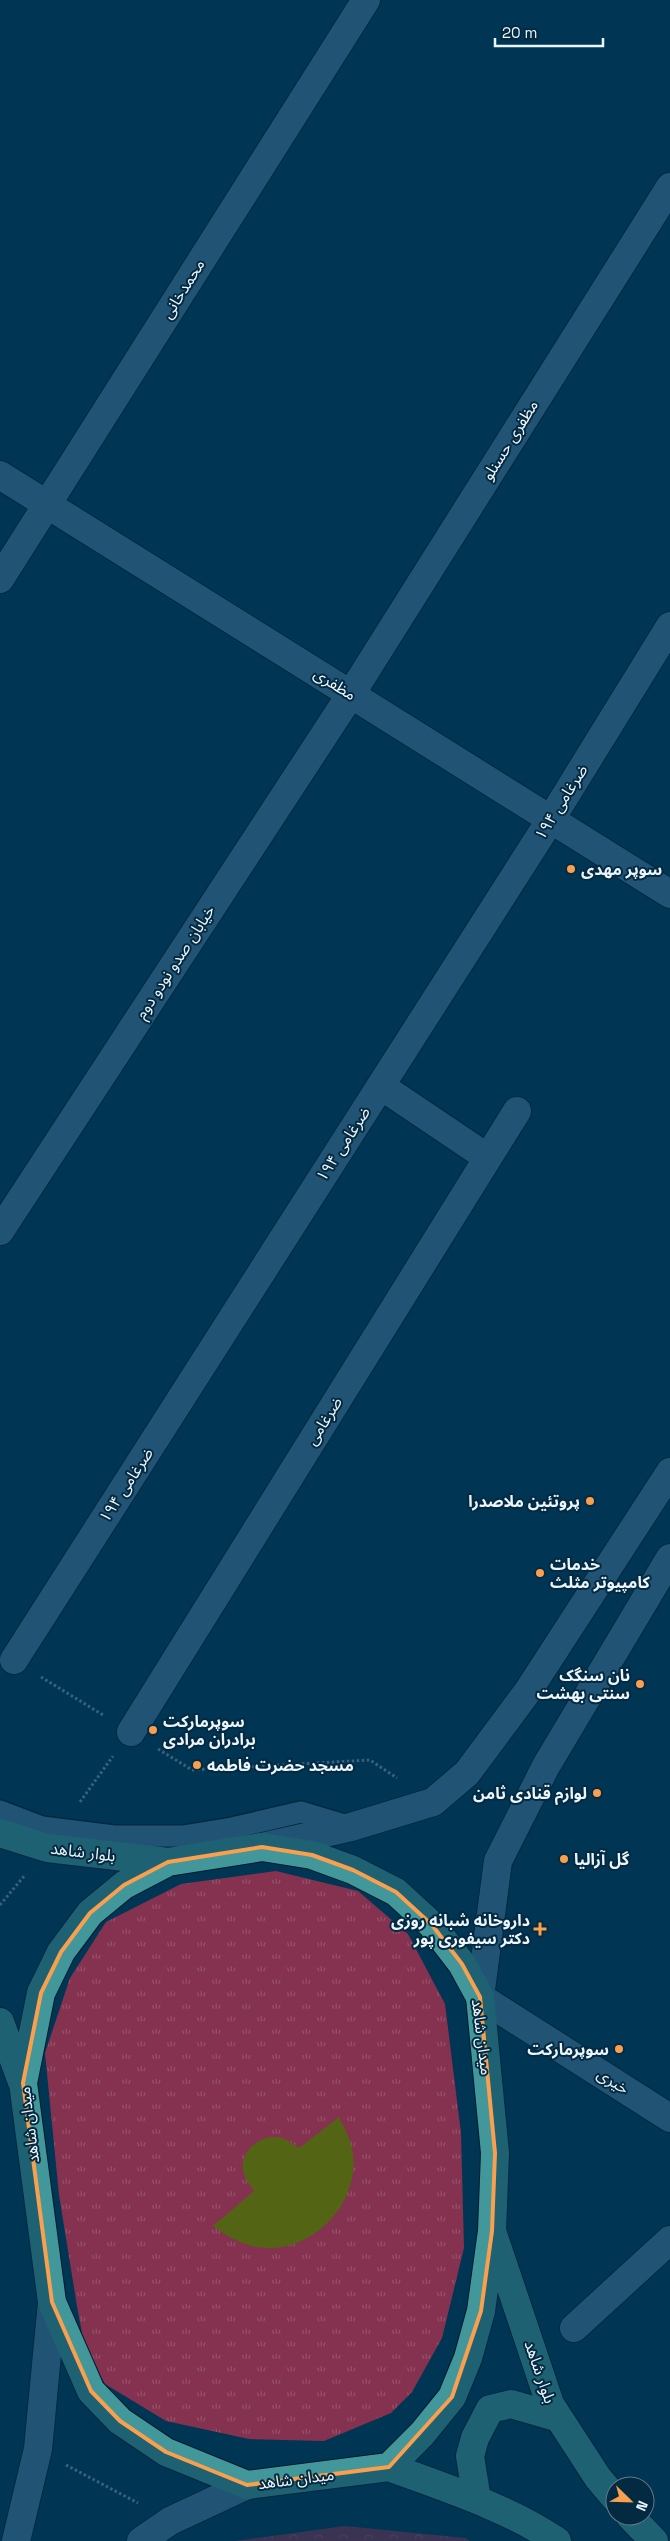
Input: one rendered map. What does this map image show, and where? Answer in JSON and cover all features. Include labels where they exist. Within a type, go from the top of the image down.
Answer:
[{"type":"main road","name":"بلوار شاهد","points":[[0,1833],[46,1848],[168,1862]]},
{"type":"main road","name":"میدان شاهد","points":[[262,1847],[312,1855],[353,1870],[396,1892],[432,1925],[462,1964],[480,1997],[494,2153],[492,2231],[481,2311],[468,2358],[452,2396],[422,2434],[389,2467],[247,2486],[166,2452],[120,2421],[91,2391],[52,2302],[23,2083],[41,1994],[61,1952],[90,1913],[124,1886],[168,1862],[262,1847]]},
{"type":"main road","points":[[0,2022],[23,2083]]},
{"type":"main road","name":"بلوار شاهد","points":[[492,2231],[556,2417],[605,2486]]},
{"type":"main road","points":[[477,2500],[470,2456],[475,2438],[490,2409],[511,2404],[556,2417]]},
{"type":"main road","points":[[389,2467],[477,2500],[542,2531],[557,2541]]},
{"type":"main road","points":[[640,2526],[654,2541]]},
{"type":"street","name":"محمدخانی","points":[[0,579],[366,0]]},
{"type":"street","name":"مظفری حسنلو","points":[[351,694],[670,187]]},
{"type":"street","name":"مظفری","points":[[0,475],[670,894]]},
{"type":"street","name":"ضرغامی ۱۹۴","points":[[14,1660],[551,819],[670,626]]},
{"type":"street","name":"خیابان صدو نودو دوم","points":[[0,1231],[351,694]]},
{"type":"street","points":[[381,1086],[488,1158]]},
{"type":"street","name":"ضرغامی","points":[[131,1732],[517,1111]]},
{"type":"street","points":[[262,1847],[350,1826],[432,1802],[468,1773],[522,1698],[670,1472]]},
{"type":"street","points":[[480,1997],[498,1861],[546,1766],[670,1558]]},
{"type":"street","name":"خیری","points":[[480,1997],[670,2118]]},
{"type":"street","points":[[574,2328],[670,2240]]},
{"type":"street","points":[[16,2541],[38,2450],[52,2302]]},
{"type":"street","points":[[141,2541],[170,2521],[247,2486]]},
{"type":"lane","points":[[0,1811],[42,1827],[114,1836],[183,1836],[301,1812],[350,1826]]},
{"type":"path","points":[[14,1660],[192,1770],[370,1760],[432,1802]]},
{"type":"path","points":[[38,2450],[170,2521]]},
{"type":"highlighted area","points":[[262,1847],[312,1855],[353,1870],[396,1892],[432,1925],[462,1964],[480,1997],[495,2153],[492,2231],[481,2311],[452,2397],[389,2467],[247,2485],[166,2452],[120,2421],[91,2391],[52,2302],[23,2083],[41,1993],[61,1952],[90,1913],[124,1885],[168,1862]]},
{"type":"green space","points":[[276,1871],[358,1891],[408,1934],[445,2004],[461,2133],[464,2248],[442,2338],[412,2392],[391,2413],[324,2441],[249,2439],[166,2421],[105,2384],[85,2349],[77,2306],[59,2195],[45,2053],[70,1978],[106,1922],[181,1884]]},
{"type":"green space","points":[[345,2526],[465,2538],[470,2541],[235,2541]]},
{"type":"shaded area","points":[[339,2117],[350,2141],[354,2162],[351,2182],[344,2201],[332,2218],[316,2232],[298,2242],[278,2248],[257,2247],[234,2239],[213,2226],[254,2191],[246,2179],[243,2163],[245,2156],[254,2144],[260,2140],[274,2137],[282,2138],[299,2148]]},
{"type":"place","name":"سوپر مهدی","points":[[571,869]]},
{"type":"place","name":"پروتئین ملاصدرا","points":[[590,1501]]},
{"type":"place","name":"خدمات کامپیوتر مثلث","points":[[540,1573]]},
{"type":"place","name":"نان سنگک سنتی بهشت","points":[[640,1684]]},
{"type":"place","name":"سوپرمارکت برادران مرادی","points":[[153,1730]]},
{"type":"place","name":"مسجد حضرت فاطمه","points":[[197,1765]]},
{"type":"place","name":"لوازم قنادی ثامن","points":[[597,1793]]},
{"type":"place","name":"گل آزالیا","points":[[564,1859]]},
{"type":"place","name":"داروخانه شبانه روزی دکتر سیفوری پور","points":[[540,1929]]},
{"type":"place","name":"سوپرمارکت","points":[[619,2049]]}]
